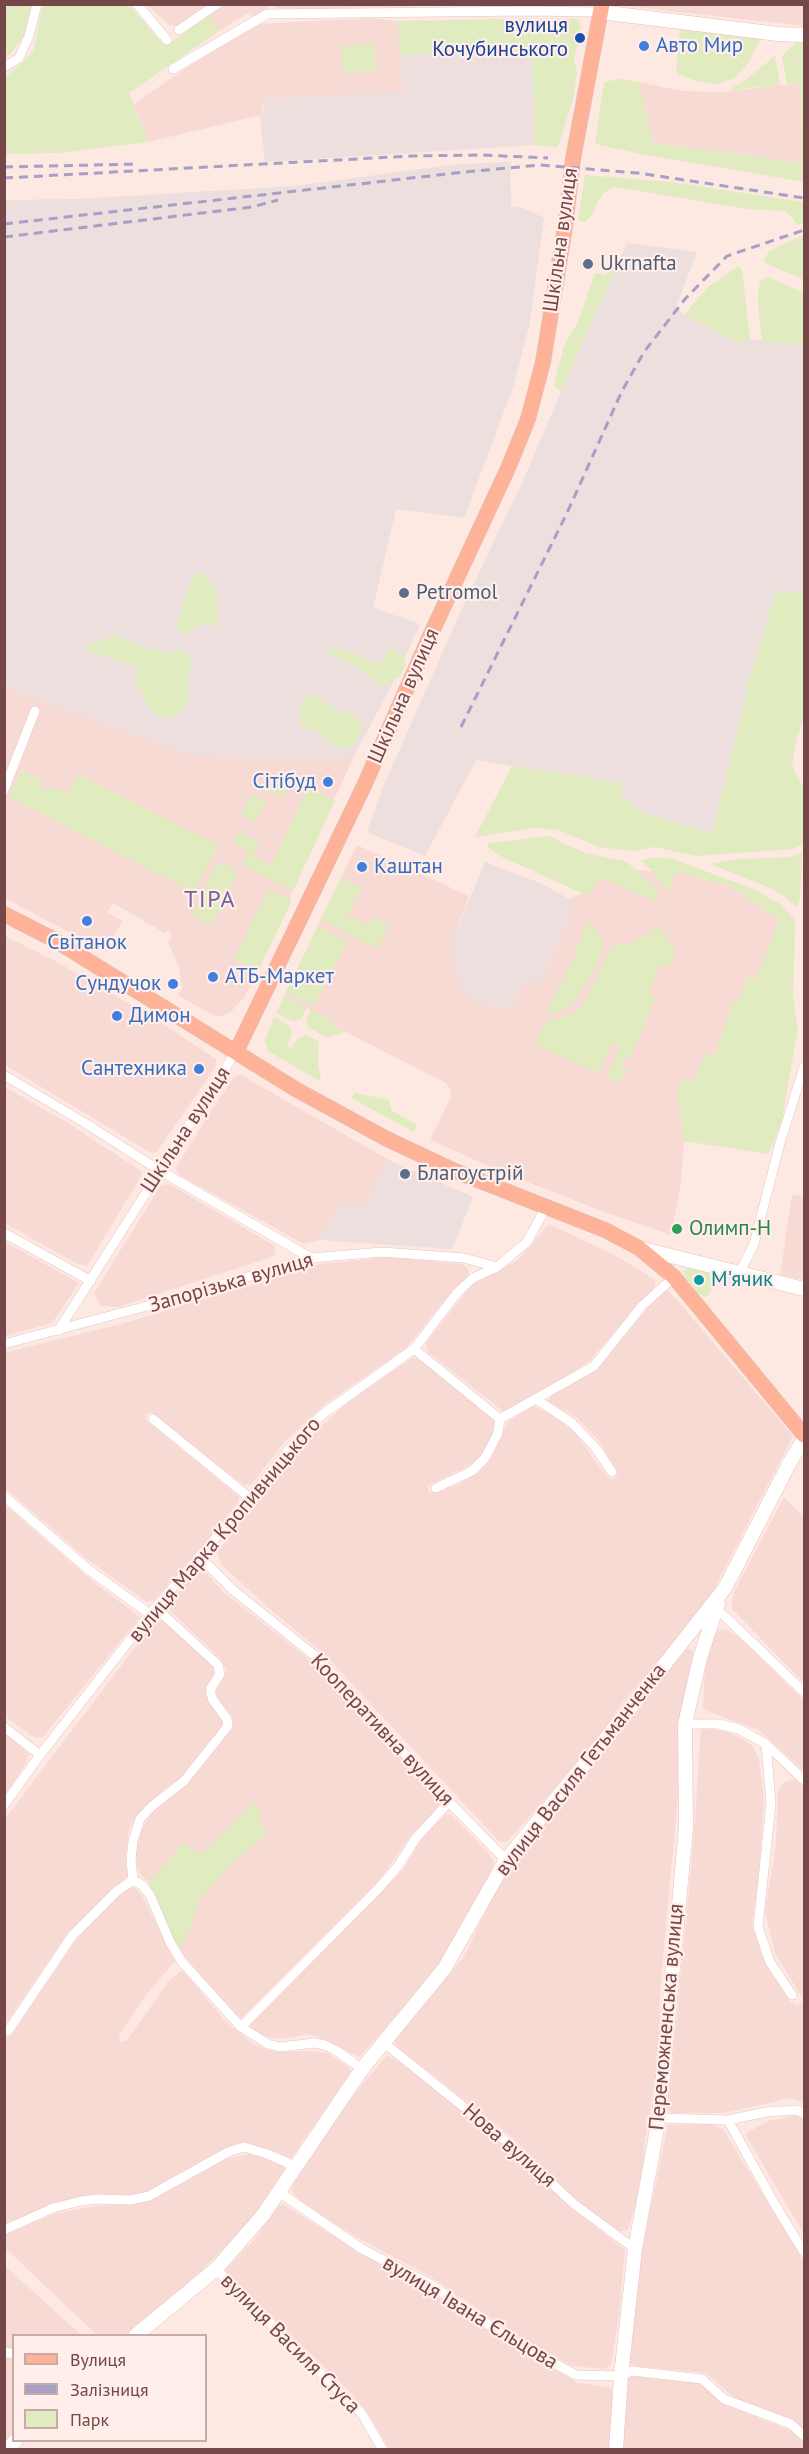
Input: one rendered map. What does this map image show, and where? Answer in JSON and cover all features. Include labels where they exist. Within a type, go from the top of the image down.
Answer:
[{"type":"main road","name":"Шкільна вулиця","points":[[237,1050],[359,797],[509,466],[528,419],[543,362],[565,227],[573,159],[601,8]]},
{"type":"main road","points":[[4,914],[53,939],[237,1050],[297,1090],[387,1139],[454,1171],[606,1230],[639,1248],[674,1277],[804,1437]]},
{"type":"street","points":[[4,67],[20,58],[29,36],[37,4]]},
{"type":"street","points":[[137,4],[166,40]]},
{"type":"street","points":[[179,30],[217,4]]},
{"type":"street","points":[[173,69],[267,14],[601,8],[778,34],[804,35]]},
{"type":"street","points":[[4,790],[35,711]]},
{"type":"street","name":"Шкільна вулиця","points":[[58,1331],[237,1050]]},
{"type":"street","points":[[740,1272],[754,1244],[780,1143],[804,1067]]},
{"type":"street","points":[[4,1075],[159,1170],[311,1257]]},
{"type":"street","name":"вулиця Марка Кропивницького","points":[[4,1805],[40,1755],[153,1611],[298,1438],[323,1414],[414,1349],[457,1293],[473,1278],[497,1267],[527,1242],[546,1207]]},
{"type":"street","points":[[4,1233],[91,1281]]},
{"type":"street","points":[[639,1248],[804,1289]]},
{"type":"street","name":"Запорізька вулиця","points":[[4,1344],[58,1331],[311,1257],[382,1252],[464,1258],[497,1267]]},
{"type":"street","points":[[500,1419],[594,1366],[642,1306],[674,1277]]},
{"type":"street","points":[[414,1349],[500,1419]]},
{"type":"street","points":[[536,1399],[572,1423],[595,1447],[612,1472]]},
{"type":"street","points":[[153,1419],[250,1498]]},
{"type":"street","points":[[436,1488],[472,1471],[485,1458],[498,1433],[500,1419]]},
{"type":"street","name":"вулиця Василя Гетьманченка","points":[[137,2334],[216,2269],[263,2215],[362,2070],[444,1969],[506,1860],[725,1588],[804,1437]]},
{"type":"street","points":[[4,1496],[89,1570],[153,1611],[218,1665],[220,1674],[211,1688],[211,1694],[227,1719],[228,1726],[184,1781],[151,1807],[140,1819],[132,1841],[133,1880]]},
{"type":"street","name":"Кооперативна вулиця","points":[[200,1557],[233,1590],[319,1659],[449,1802],[506,1860]]},
{"type":"street","name":"Переможненська вулиця","points":[[616,2450],[621,2376],[635,2249],[659,2118],[686,1827],[685,1724],[700,1658],[725,1588]]},
{"type":"street","points":[[716,1608],[804,1692]]},
{"type":"street","points":[[685,1724],[718,1724],[739,1729],[766,1744],[804,1780]]},
{"type":"street","points":[[4,1727],[40,1755]]},
{"type":"street","points":[[766,1744],[771,1803],[758,1927],[770,1962],[792,1995]]},
{"type":"street","points":[[241,2027],[378,1889],[399,1865],[416,1838],[449,1802]]},
{"type":"street","points":[[133,1880],[142,1885],[150,1895],[170,1942],[182,1962],[241,2027],[268,2044],[280,2047],[314,2043],[325,2045],[362,2070]]},
{"type":"street","points":[[8,2031],[72,1936],[117,1891],[133,1880]]},
{"type":"street","name":"Нова вулиця","points":[[383,2042],[507,2142],[574,2204],[635,2249]]},
{"type":"street","points":[[659,2118],[728,2120],[766,2112],[797,2110],[804,2113]]},
{"type":"street","points":[[728,2120],[804,2252]]},
{"type":"street","points":[[4,2230],[53,2208],[81,2201],[131,2200],[149,2196],[228,2152],[244,2147],[295,2166]]},
{"type":"street","name":"вулиця Івана Єльцова","points":[[279,2192],[362,2249],[430,2284],[508,2338],[576,2375],[621,2376],[632,2371],[702,2379],[724,2399],[791,2424],[804,2436]]},
{"type":"street","name":"вулиця Василя Стуса","points":[[216,2269],[362,2414],[382,2450]]},
{"type":"shaded area","points":[[226,4],[464,5],[308,9],[275,8],[272,5],[253,17],[250,12],[219,31],[209,16]]},
{"type":"shaded area","points":[[625,4],[804,5],[804,26],[625,6]]},
{"type":"shaded area","points":[[147,5],[208,5],[177,26],[169,25]]},
{"type":"shaded area","points":[[370,18],[398,21],[403,92],[264,99],[261,115],[148,142],[134,104],[186,68],[259,24]]},
{"type":"shaded area","points":[[532,51],[535,145],[265,162],[260,117],[264,109],[263,99],[403,92],[400,55]]},
{"type":"shaded area","points":[[639,82],[681,91],[721,92],[800,83],[803,163],[653,143]]},
{"type":"shaded area","points":[[510,162],[511,207],[523,208],[544,218],[529,327],[513,387],[464,518],[396,509],[373,608],[420,624],[395,679],[353,758],[196,757],[26,695],[5,684],[4,200],[79,199],[295,186],[458,164]]},
{"type":"shaded area","points":[[627,243],[697,252],[676,307],[684,315],[739,343],[750,339],[804,346],[804,593],[776,591],[750,677],[712,834],[636,810],[620,797],[622,783],[476,760],[425,856],[367,832],[383,787],[465,602],[523,481]]},
{"type":"shaded area","points":[[4,684],[26,695],[196,757],[353,758],[290,897],[290,905],[245,996],[230,1013],[216,1017],[178,995],[182,988],[179,968],[168,942],[172,934],[167,931],[165,933],[113,903],[107,912],[122,921],[106,952],[5,898]]},
{"type":"shaded area","points":[[357,845],[469,896],[452,941],[507,1007],[527,983],[545,972],[571,913],[569,899],[586,891],[600,869],[677,872],[730,886],[779,920],[757,980],[748,977],[738,1002],[732,1004],[715,1055],[706,1053],[694,1081],[682,1079],[684,1141],[681,1182],[671,1235],[512,1176],[430,1140],[451,1097],[446,1083],[336,1027],[332,1021],[284,996]]},
{"type":"shaded area","points":[[485,862],[540,883],[569,899],[571,913],[540,982],[527,983],[507,1007],[497,1009],[472,999],[459,986],[452,941]]},
{"type":"shaded area","points":[[5,936],[57,962],[116,996],[216,1059],[216,1066],[157,1152],[151,1153],[5,1065]]},
{"type":"shaded area","points":[[241,1075],[389,1160],[363,1207],[340,1205],[319,1240],[304,1244],[179,1175],[176,1168],[206,1119],[234,1077]]},
{"type":"shaded area","points":[[5,1087],[71,1125],[141,1171],[142,1175],[87,1266],[75,1263],[5,1223]]},
{"type":"shaded area","points":[[389,1160],[473,1197],[452,1249],[319,1240],[340,1205],[363,1207]]},
{"type":"shaded area","points":[[169,1184],[275,1246],[275,1256],[118,1307],[101,1306],[94,1293],[161,1185]]},
{"type":"shaded area","points":[[792,1195],[804,1196],[804,1280],[780,1275]]},
{"type":"shaded area","points":[[549,1224],[614,1255],[645,1273],[655,1281],[655,1286],[589,1361],[569,1376],[504,1412],[427,1351],[426,1343],[472,1285],[518,1260]]},
{"type":"shaded area","points":[[5,1242],[79,1283],[52,1323],[5,1336]]},
{"type":"shaded area","points":[[388,1257],[463,1264],[469,1270],[468,1276],[444,1301],[406,1348],[325,1404],[286,1440],[251,1485],[244,1485],[151,1412],[146,1414],[146,1420],[239,1497],[239,1501],[214,1532],[155,1600],[147,1602],[87,1559],[5,1488],[4,1353],[125,1323],[320,1264]]},
{"type":"shaded area","points":[[664,1291],[669,1291],[793,1436],[714,1589],[675,1641],[622,1703],[597,1740],[508,1841],[500,1842],[322,1652],[271,1610],[221,1564],[217,1553],[298,1448],[348,1402],[412,1358],[421,1360],[493,1419],[494,1423],[493,1433],[484,1453],[472,1464],[427,1486],[429,1493],[458,1485],[479,1472],[492,1457],[508,1421],[533,1406],[554,1416],[576,1434],[610,1479],[616,1478],[618,1473],[599,1441],[577,1418],[548,1401],[553,1394],[598,1368]]},
{"type":"shaded area","points":[[784,1497],[804,1517],[804,1683],[731,1608],[734,1592]]},
{"type":"shaded area","points":[[4,1504],[97,1585],[140,1617],[43,1737],[35,1738],[5,1717]]},
{"type":"shaded area","points":[[202,1568],[223,1592],[305,1656],[403,1759],[441,1804],[412,1834],[378,1882],[240,2019],[179,1950],[149,1883],[138,1871],[135,1855],[142,1829],[153,1810],[234,1725],[232,1716],[219,1702],[215,1692],[227,1670],[219,1657],[171,1612],[169,1604]]},
{"type":"shaded area","points":[[158,1617],[214,1666],[216,1674],[209,1683],[223,1720],[222,1727],[181,1778],[165,1788],[139,1813],[129,1828],[126,1853],[128,1876],[67,1934],[5,2024],[5,1819]]},
{"type":"shaded area","points":[[725,1629],[740,1638],[804,1701],[804,1771],[759,1730],[709,1712],[703,1707],[705,1668],[711,1643],[717,1631]]},
{"type":"shaded area","points":[[685,1649],[692,1649],[694,1659],[684,1732],[660,1990],[659,2053],[637,2199],[628,2230],[618,2231],[575,2200],[513,2138],[399,2048],[394,2041],[463,1958],[498,1887],[513,1863]]},
{"type":"shaded area","points":[[701,1727],[724,1731],[739,1737],[753,1746],[759,1760],[764,1801],[758,1884],[752,1923],[762,1955],[790,2002],[798,2006],[803,1999],[775,1953],[765,1911],[776,1845],[778,1790],[784,1782],[795,1779],[804,1788],[804,2102],[791,2098],[723,2113],[672,2113],[668,2109],[693,1848]]},
{"type":"shaded area","points":[[5,1733],[29,1754],[26,1763],[5,1795]]},
{"type":"shaded area","points":[[445,1815],[452,1815],[489,1854],[494,1863],[491,1874],[437,1970],[359,2057],[309,2034],[288,2038],[270,2038],[256,2032],[249,2025],[403,1870],[422,1839]]},
{"type":"shaded area","points":[[134,1887],[141,1894],[175,1961],[147,1994],[120,2033],[121,2042],[127,2040],[170,1980],[179,1972],[184,1972],[225,2021],[253,2044],[274,2052],[312,2051],[329,2054],[349,2067],[351,2072],[291,2158],[246,2142],[233,2145],[150,2192],[133,2195],[85,2196],[5,2223],[5,2038],[11,2036],[79,1936],[125,1890]]},
{"type":"shaded area","points":[[387,2055],[447,2098],[533,2171],[571,2208],[625,2250],[611,2365],[604,2369],[572,2366],[513,2333],[428,2275],[356,2237],[304,2204],[293,2193],[292,2184],[344,2107]]},
{"type":"shaded area","points":[[799,2115],[804,2120],[804,2234],[745,2134],[768,2121]]},
{"type":"shaded area","points":[[711,2124],[723,2129],[804,2262],[804,2431],[783,2416],[737,2400],[706,2373],[633,2366],[629,2362],[637,2275],[668,2125]]},
{"type":"shaded area","points":[[249,2154],[272,2159],[283,2166],[286,2172],[257,2214],[187,2286],[126,2334],[96,2334],[5,2248],[5,2235],[54,2214],[89,2207],[147,2202],[225,2159]]},
{"type":"shaded area","points":[[283,2204],[364,2255],[430,2291],[496,2335],[578,2383],[610,2387],[613,2393],[610,2449],[389,2449],[368,2413],[349,2391],[225,2271],[254,2240],[277,2208]]},
{"type":"shaded area","points":[[4,2265],[80,2334],[12,2334],[12,2434],[5,2442]]},
{"type":"shaded area","points":[[652,2376],[698,2383],[735,2408],[795,2433],[804,2444],[804,2450],[623,2450],[626,2377]]},
{"type":"green space","points":[[4,5],[32,5],[25,35],[10,54],[5,56]]},
{"type":"green space","points":[[43,5],[129,5],[163,44],[169,44],[209,16],[219,31],[129,93],[148,142],[57,153],[5,154],[4,78],[34,49]]},
{"type":"green space","points":[[579,19],[581,28],[574,59],[577,73],[573,99],[558,147],[535,145],[532,51],[400,55],[398,21]]},
{"type":"green space","points":[[680,27],[761,39],[746,66],[736,77],[719,84],[700,82],[678,74],[676,68]]},
{"type":"green space","points":[[795,43],[804,43],[804,182],[595,144],[604,82],[620,79],[639,82],[653,143],[802,163],[800,83],[787,84],[782,56]]},
{"type":"green space","points":[[374,44],[376,71],[343,73],[341,46]]},
{"type":"green space","points":[[775,56],[780,85],[729,90],[748,78]]},
{"type":"green space","points":[[585,175],[670,182],[804,202],[804,223],[798,225],[786,211],[747,209],[615,187],[604,193],[597,202],[594,212],[585,222],[578,220]]},
{"type":"green space","points":[[804,235],[804,280],[763,262],[769,251]]},
{"type":"green space","points":[[609,260],[619,261],[561,392],[554,385],[564,346],[578,322],[595,273],[606,275]]},
{"type":"green space","points":[[738,266],[742,270],[750,339],[739,343],[684,315],[707,288]]},
{"type":"green space","points":[[768,277],[804,293],[804,346],[762,341],[758,290],[761,280]]},
{"type":"green space","points":[[202,571],[216,588],[218,618],[215,628],[208,624],[185,634],[176,627],[193,575]]},
{"type":"green space","points":[[776,591],[804,593],[804,717],[792,764],[804,787],[804,843],[793,849],[697,856],[654,847],[634,851],[598,847],[559,830],[534,828],[475,837],[512,766],[623,783],[620,797],[630,800],[636,810],[712,834],[750,677]]},
{"type":"green space","points":[[116,635],[137,646],[169,653],[179,649],[192,656],[187,684],[190,700],[179,714],[166,719],[154,715],[136,683],[136,667],[87,652],[87,646]]},
{"type":"green space","points":[[334,648],[359,655],[378,664],[384,660],[388,650],[394,649],[403,655],[406,665],[400,676],[382,687],[352,664],[327,652]]},
{"type":"green space","points":[[313,694],[340,711],[350,712],[364,726],[355,744],[343,749],[327,742],[320,733],[300,726],[302,701]]},
{"type":"green space","points":[[22,769],[41,780],[39,786],[48,791],[51,786],[68,794],[78,774],[218,845],[194,891],[9,797]]},
{"type":"green space","points":[[275,777],[283,781],[285,777],[335,801],[293,891],[243,866],[249,851],[233,843],[238,832],[260,842],[253,856],[271,865],[305,794],[288,786],[282,797],[268,791]]},
{"type":"green space","points":[[252,794],[266,802],[255,822],[241,815]]},
{"type":"green space","points":[[548,836],[585,853],[627,862],[654,887],[659,896],[657,902],[599,877],[591,892],[586,895],[500,856],[487,847],[488,843]]},
{"type":"green space","points":[[802,853],[800,899],[797,907],[768,887],[711,864],[736,859],[789,857]]},
{"type":"green space","points":[[656,857],[673,859],[756,890],[780,904],[795,920],[793,997],[798,1029],[781,1124],[768,1154],[684,1141],[677,1097],[682,1079],[694,1081],[706,1053],[715,1055],[732,1004],[738,1002],[748,977],[757,979],[779,920],[730,886],[677,872],[668,893],[659,878],[641,860]]},
{"type":"green space","points":[[220,864],[234,869],[237,877],[212,924],[207,925],[193,917],[195,907],[215,867]]},
{"type":"green space","points":[[341,877],[361,887],[347,915],[368,926],[372,917],[389,926],[377,949],[321,919]]},
{"type":"green space","points":[[268,890],[291,900],[258,971],[234,959]]},
{"type":"green space","points":[[587,920],[603,940],[602,950],[594,969],[571,1007],[547,1015],[551,1001],[573,961]]},
{"type":"green space","points":[[658,925],[676,951],[669,967],[660,964],[648,994],[656,998],[630,1059],[624,1058],[621,1067],[626,1070],[622,1080],[618,1082],[609,1078],[609,1071],[620,1047],[612,1042],[602,1066],[599,1070],[593,1071],[535,1044],[543,1027],[549,1021],[571,1015],[582,1006],[612,946],[631,943],[651,932]]},
{"type":"green space","points":[[318,926],[347,942],[314,1006],[286,992]]},
{"type":"green space","points":[[284,996],[307,1007],[301,1019],[293,1022],[276,1013]]},
{"type":"green space","points":[[311,1009],[332,1021],[336,1027],[345,1032],[328,1038],[309,1028],[306,1021]]},
{"type":"green space","points":[[274,1017],[290,1026],[292,1034],[287,1046],[291,1049],[298,1038],[307,1035],[319,1042],[318,1065],[321,1078],[319,1081],[268,1051],[265,1040]]},
{"type":"green space","points":[[355,1093],[389,1100],[391,1110],[417,1125],[414,1132],[351,1098]]},
{"type":"green space","points":[[690,1266],[705,1270],[711,1276],[712,1290],[706,1297],[697,1292],[685,1276],[683,1272]]},
{"type":"green space","points":[[254,1803],[260,1810],[261,1826],[268,1834],[235,1860],[199,1900],[191,1929],[179,1950],[149,1883],[184,1842],[199,1855]]},
{"type":"railway","points":[[4,178],[411,156],[481,155],[548,158]]},
{"type":"railway","points":[[4,167],[139,164]]},
{"type":"railway","points":[[4,224],[540,165],[638,173],[804,198]]},
{"type":"railway","points":[[4,237],[252,207],[278,200]]},
{"type":"railway","points":[[461,727],[567,513],[622,391],[644,352],[685,299],[727,256],[804,230]]},
{"type":"place","name":"вулиця Кочубинського","points":[[580,38]]},
{"type":"place","name":"Авто Мир","points":[[644,46]]},
{"type":"place","name":"Ukrnafta","points":[[588,264]]},
{"type":"place","name":"Petromol","points":[[404,593]]},
{"type":"place","name":"Сітібуд","points":[[328,782]]},
{"type":"place","name":"Каштан","points":[[362,867]]},
{"type":"place","name":"Світанок","points":[[87,921]]},
{"type":"place","name":"АТБ-Маркет","points":[[213,977]]},
{"type":"place","name":"Сундучок","points":[[173,984]]},
{"type":"place","name":"Димон","points":[[117,1016]]},
{"type":"place","name":"Сантехника","points":[[199,1069]]},
{"type":"place","name":"Благоустрій","points":[[405,1174]]},
{"type":"place","name":"Олимп-Н","points":[[677,1229]]},
{"type":"place","name":"М'ячик","points":[[699,1280]]},
{"type":"district","name":"ТІРА","points":[[210,900]]}]
